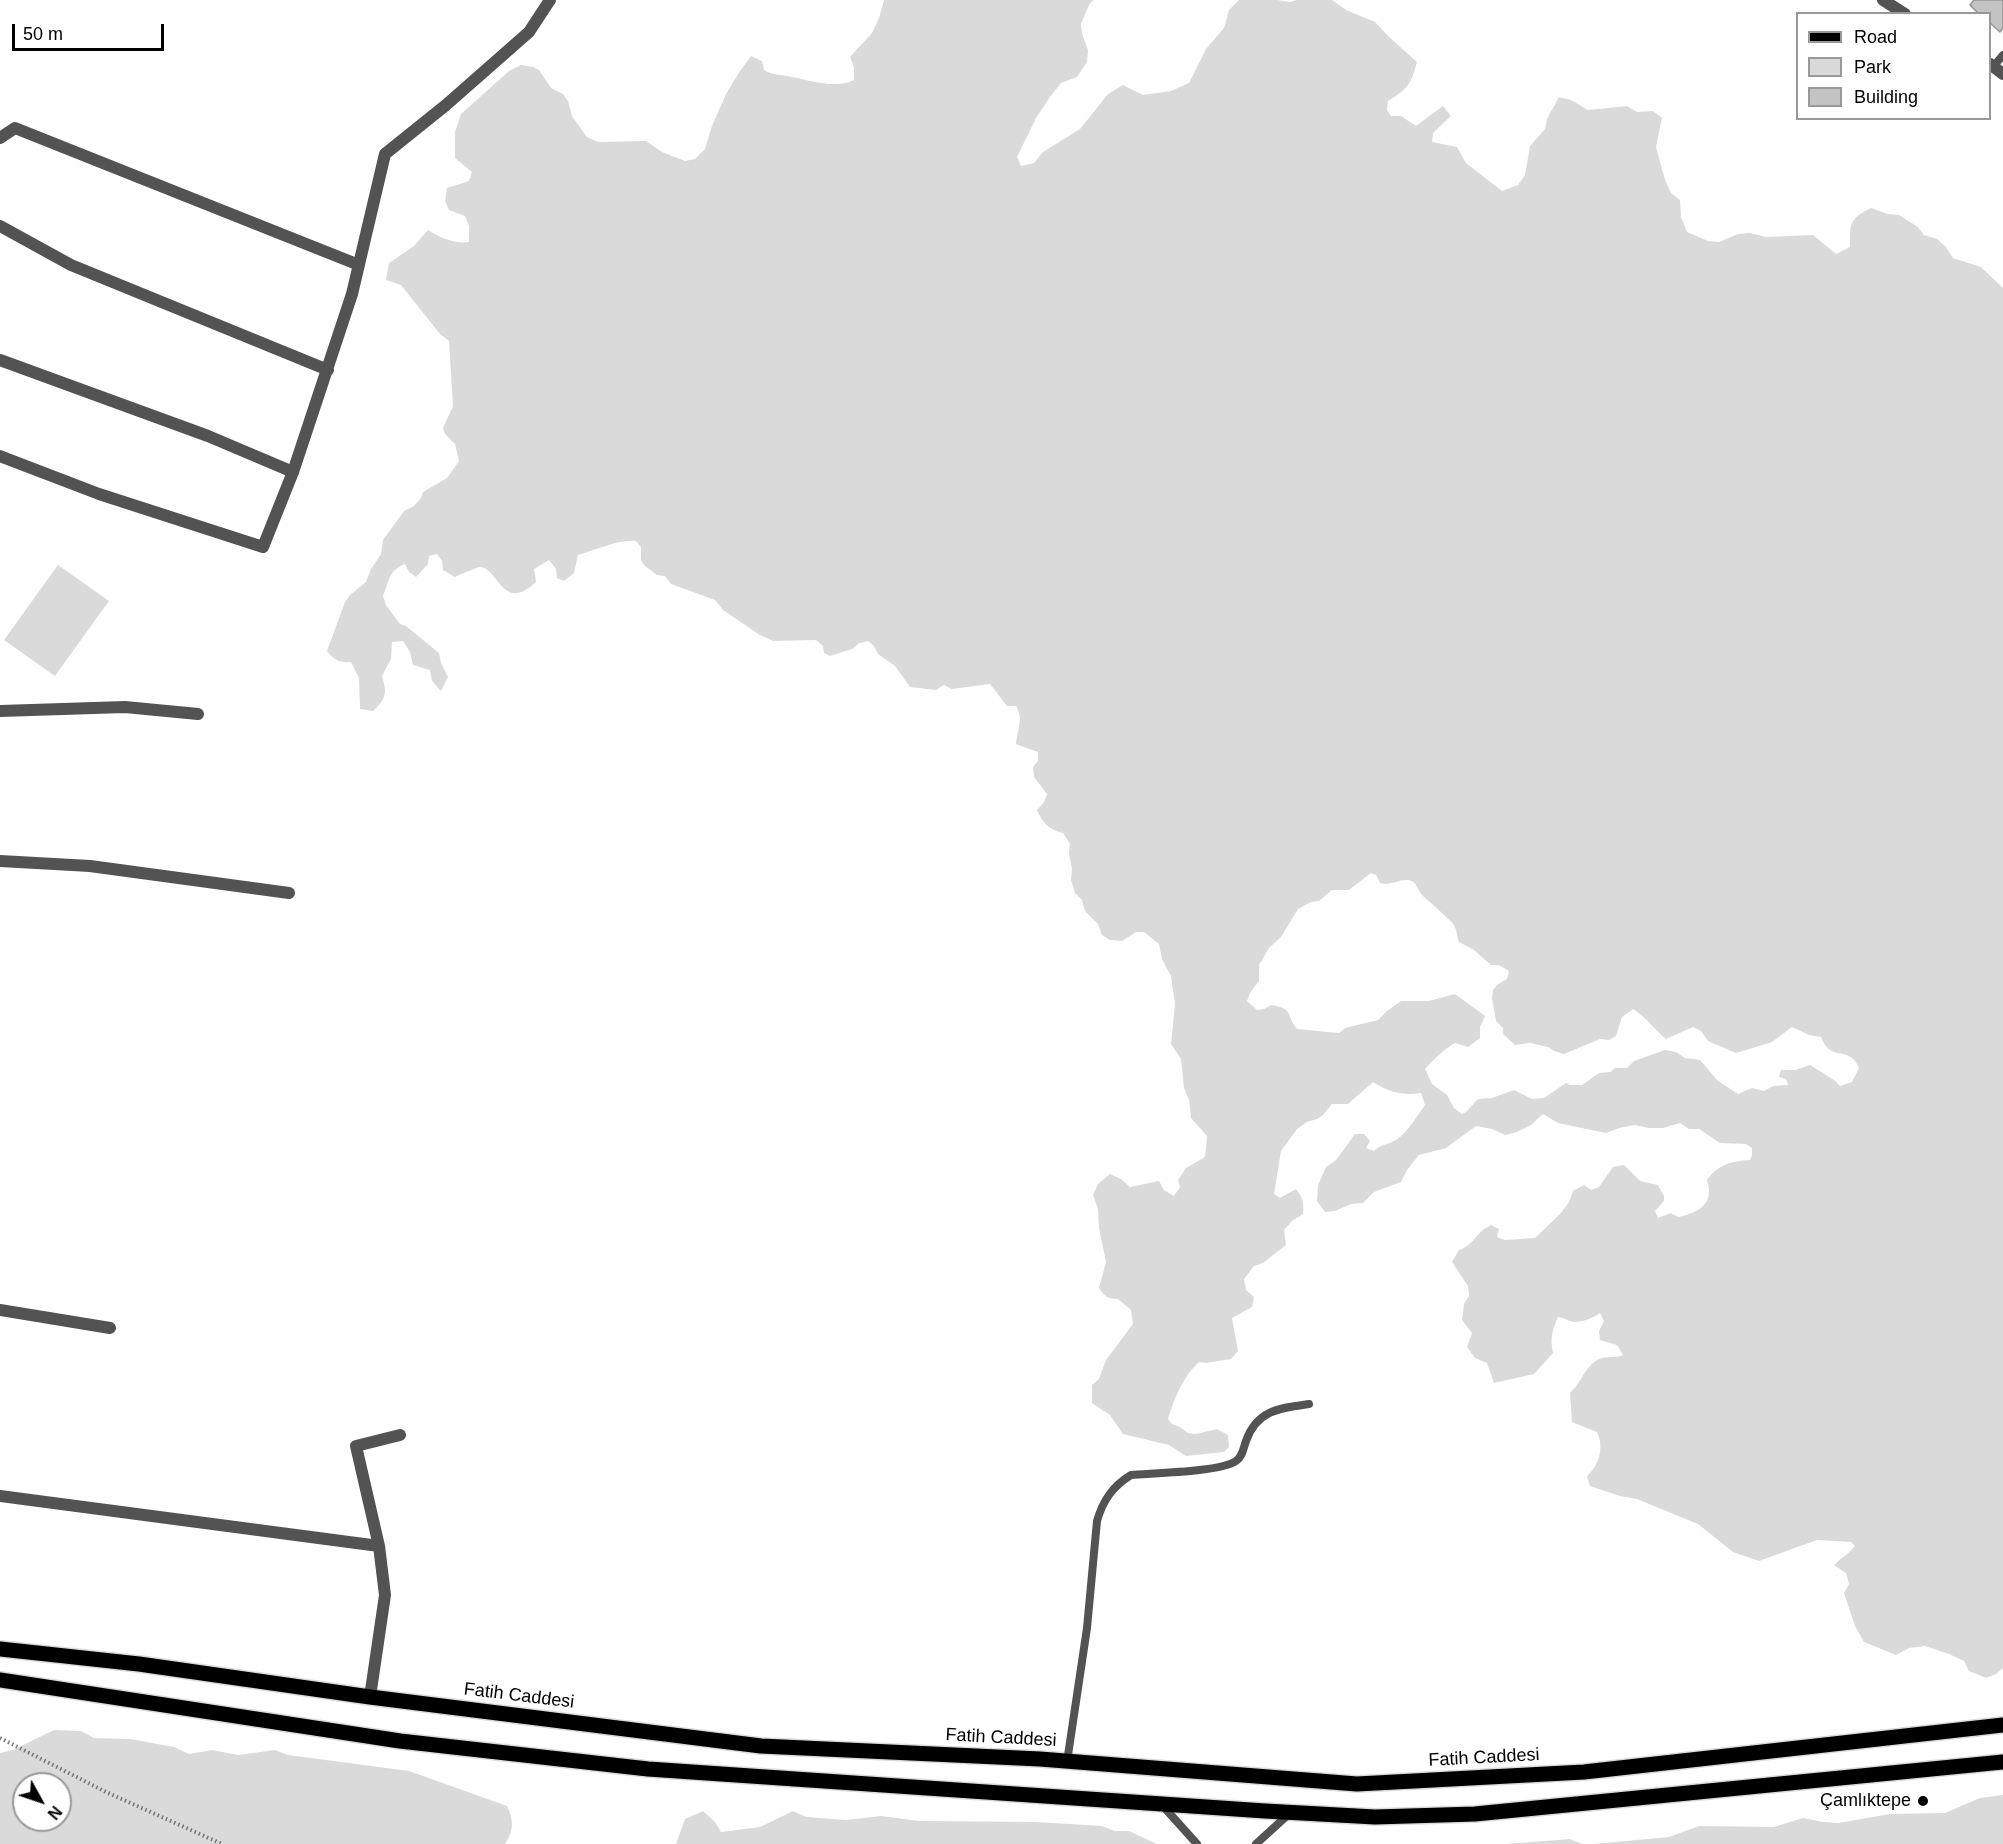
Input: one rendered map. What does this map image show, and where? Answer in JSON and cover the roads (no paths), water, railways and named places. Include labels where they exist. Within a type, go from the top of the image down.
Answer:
[{"type":"main road","name":"Fatih Caddesi","points":[[0,1649],[139,1664],[370,1697],[761,1746],[1067,1762],[1357,1784],[1584,1772],[2003,1725]]},
{"type":"main road","points":[[0,1680],[400,1741],[648,1769],[1375,1817],[1475,1814],[2003,1762]]},
{"type":"street","points":[[0,456],[99,494],[262,547],[293,472],[352,294],[385,154],[446,105],[529,32],[550,0]]},
{"type":"street","points":[[1883,0],[1902,12]]},
{"type":"street","points":[[0,138],[15,129],[359,265]]},
{"type":"street","points":[[0,226],[71,264],[328,370]]},
{"type":"street","points":[[0,360],[208,436],[293,472]]},
{"type":"street","points":[[0,711],[125,707],[198,714]]},
{"type":"street","points":[[0,861],[90,867],[289,893]]},
{"type":"street","points":[[0,1310],[110,1328]]},
{"type":"street","points":[[370,1697],[385,1595],[379,1546],[356,1446],[400,1435]]},
{"type":"street","points":[[0,1496],[379,1546]]},
{"type":"lane","points":[[1995,68],[2003,55]]},
{"type":"lane","points":[[1067,1762],[1087,1628],[1097,1521],[1108,1496],[1122,1480],[1131,1475],[1226,1466],[1242,1455],[1253,1429],[1268,1413],[1278,1408],[1309,1404]]},
{"type":"lane","points":[[1161,1804],[1197,1844]]},
{"type":"lane","points":[[1256,1844],[1291,1812]]},
{"type":"place","name":"Çamlıktepe","points":[[1923,1801]]}]
